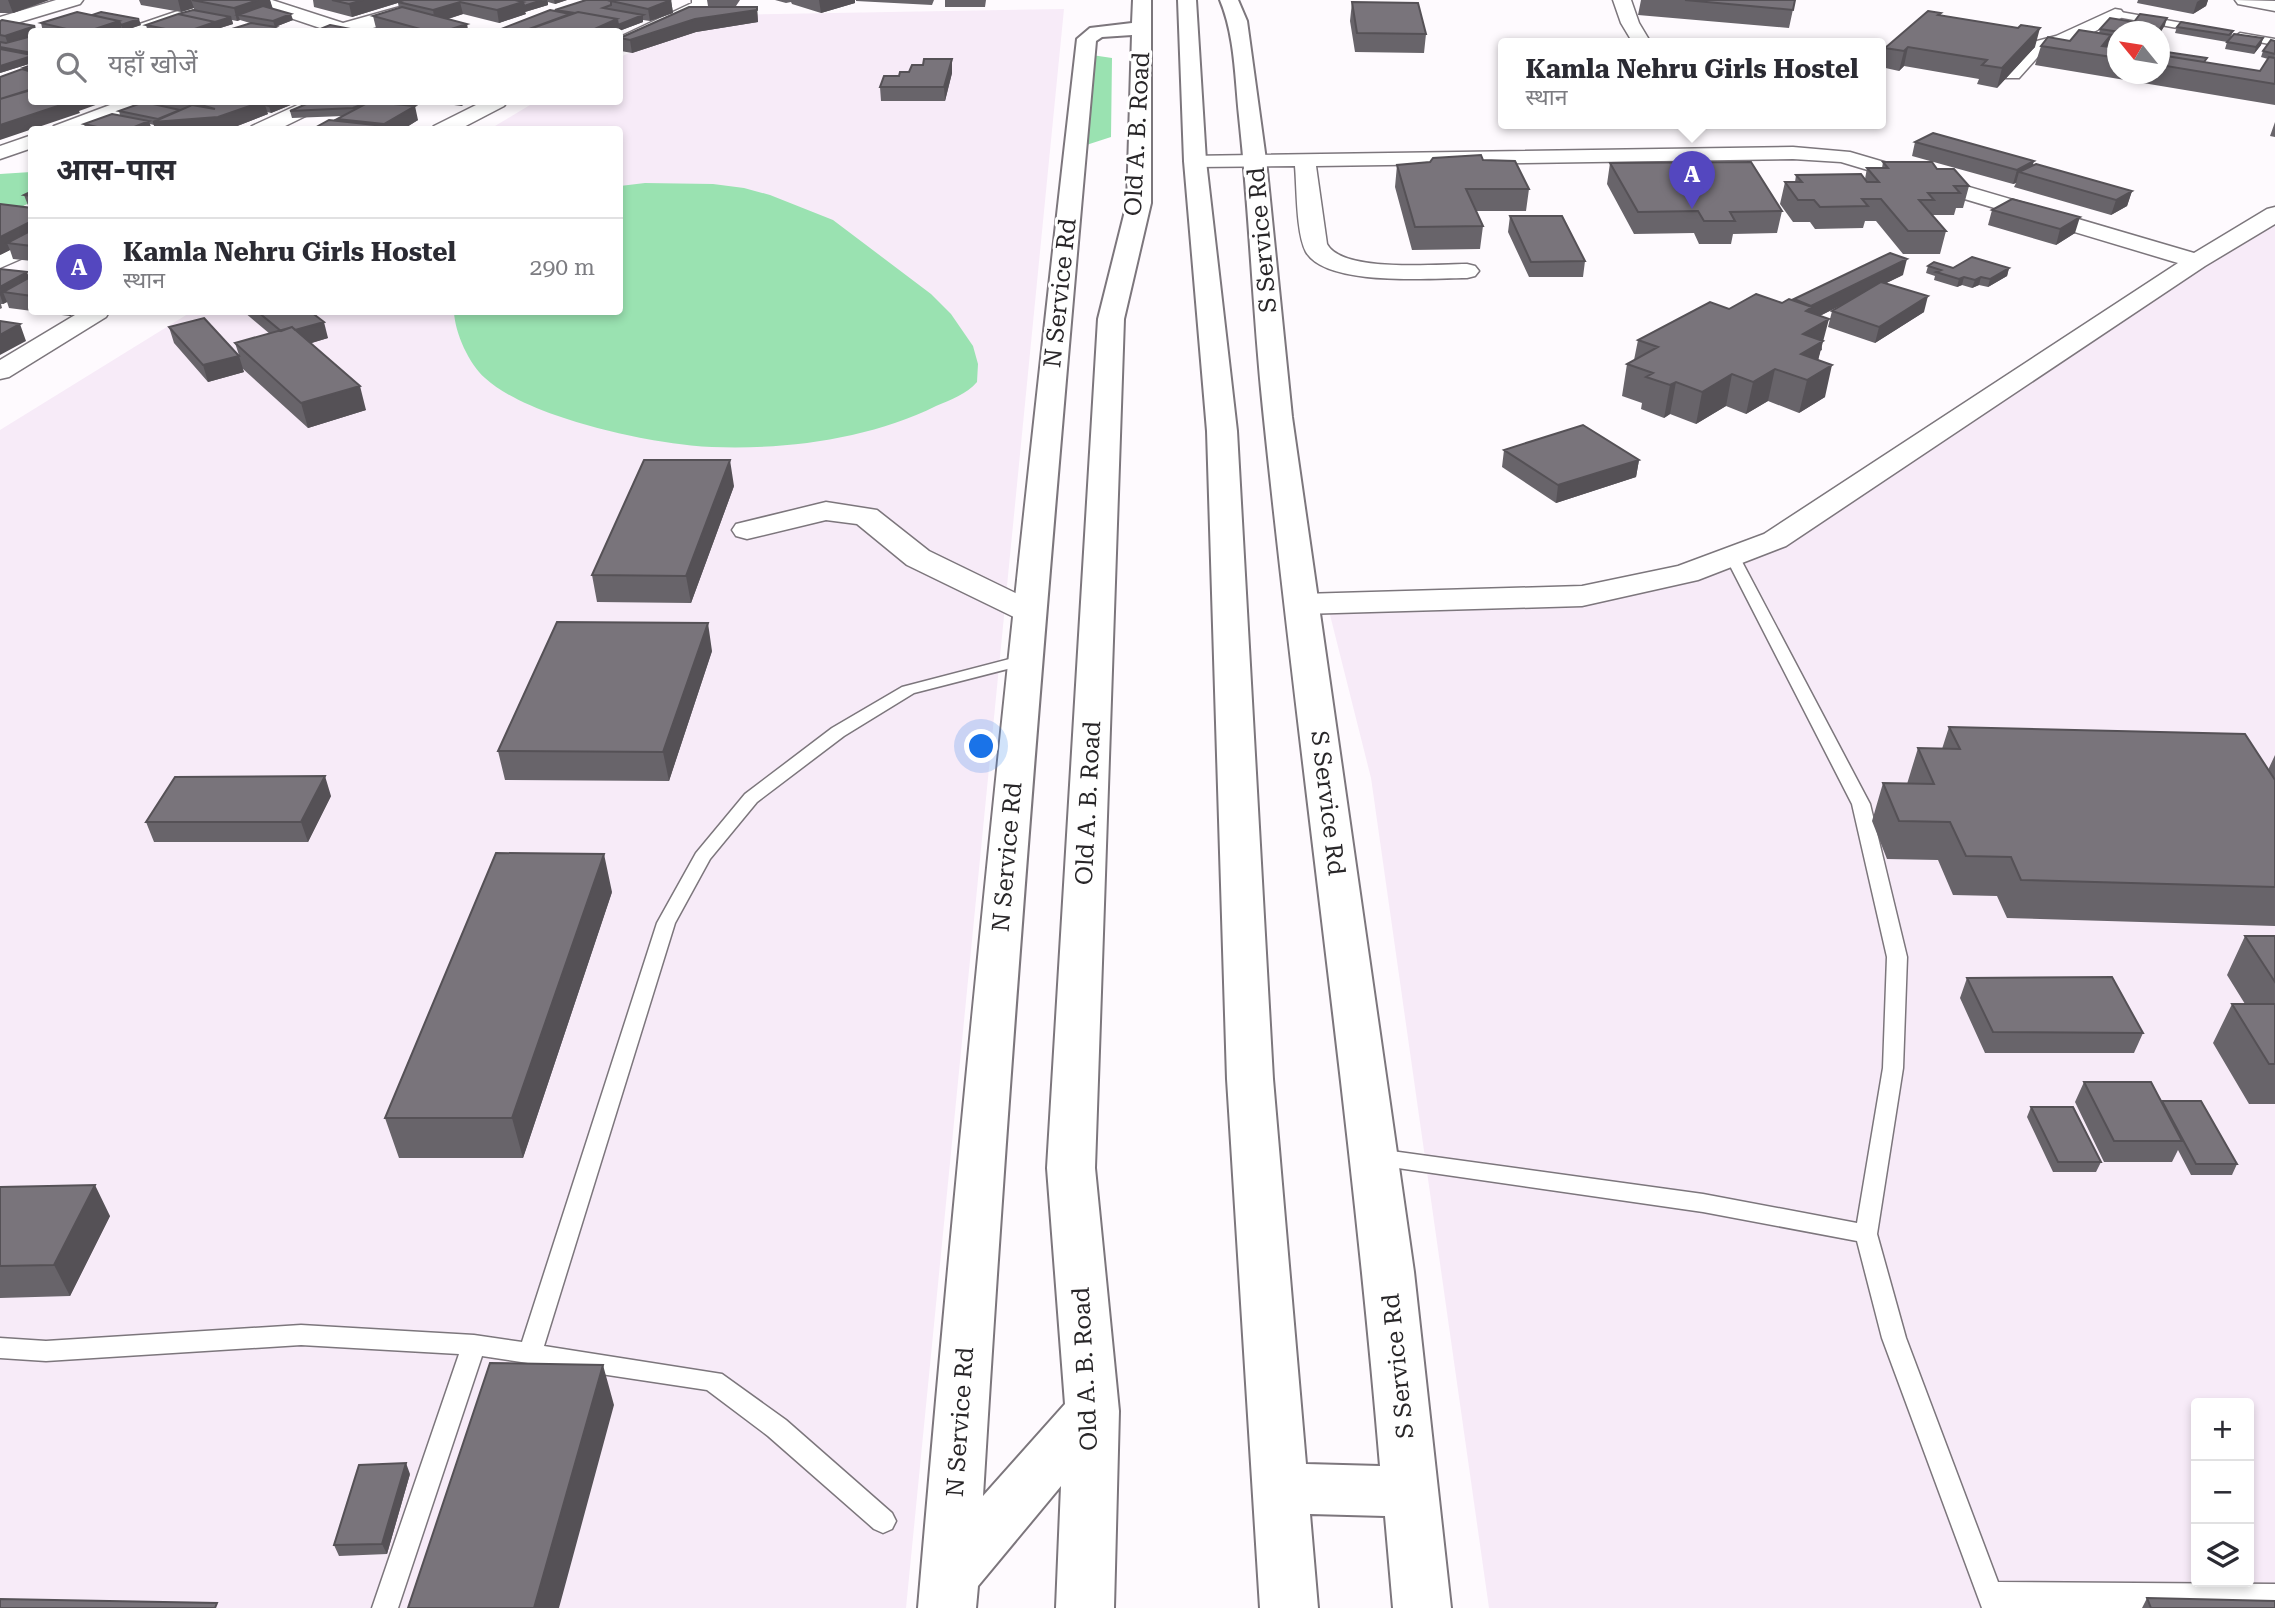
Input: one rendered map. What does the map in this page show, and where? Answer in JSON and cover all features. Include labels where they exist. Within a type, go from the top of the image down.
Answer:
[{"type":"street","points":[[0,23],[74,0]]},
{"type":"street","points":[[146,28],[228,0]]},
{"type":"street","points":[[255,0],[333,28]]},
{"type":"street","points":[[340,28],[444,0]]},
{"type":"street","name":"Old A. B. Road","points":[[1187,0],[1195,161],[1222,431],[1250,1079],[1289,1608]]},
{"type":"street","name":"S Service Rd","points":[[1229,0],[1238,21],[1255,160],[1278,416],[1389,1272],[1422,1608]]},
{"type":"street","points":[[1622,0],[1639,38]]},
{"type":"street","points":[[2244,0],[2275,6]]},
{"type":"street","points":[[676,2],[700,3]]},
{"type":"street","points":[[623,43],[677,19],[700,3]]},
{"type":"street","points":[[2089,4],[2115,14]]},
{"type":"street","name":"Old A. B. Road","points":[[1085,1608],[1092,1411],[1071,1168],[1111,319],[1139,203],[1142,14]]},
{"type":"street","name":"N Service Rd","points":[[948,1593],[976,1204],[1029,612],[1087,39],[1097,32],[1142,14]]},
{"type":"street","points":[[2012,74],[2036,47],[2063,40],[2115,14]]},
{"type":"street","points":[[72,126],[127,105]]},
{"type":"street","points":[[268,126],[313,105]]},
{"type":"street","points":[[449,126],[491,105]]},
{"type":"street","points":[[1697,133],[1709,154]]},
{"type":"street","points":[[0,153],[28,142]]},
{"type":"street","points":[[1195,161],[1793,153],[1843,156],[2197,261]]},
{"type":"street","points":[[1305,160],[1317,250],[1331,264],[1360,269],[1467,271]]},
{"type":"street","points":[[0,165],[28,163]]},
{"type":"street","points":[[1302,604],[1583,596],[1687,573],[1775,540],[2197,261],[2275,214]]},
{"type":"street","points":[[0,261],[28,247]]},
{"type":"street","points":[[0,370],[92,315]]},
{"type":"street","points":[[747,530],[827,511],[866,516],[918,558],[1029,612]]},
{"type":"street","points":[[948,1593],[1092,1411]]},
{"type":"street","points":[[1280,1488],[1410,1492]]},
{"type":"lane","points":[[2115,14],[2211,31]]},
{"type":"lane","points":[[2224,33],[2275,42]]},
{"type":"lane","points":[[1732,556],[1861,804],[1897,957],[1893,1068],[1866,1234],[1894,1338],[1993,1601],[2275,1596]]},
{"type":"lane","points":[[530,1354],[666,923],[702,857],[751,798],[838,732],[908,690],[1025,660]]},
{"type":"lane","points":[[1373,1156],[1703,1203],[1866,1234]]},
{"type":"lane","points":[[0,1348],[46,1350],[301,1335],[474,1345],[713,1381],[777,1428],[883,1521]]},
{"type":"lane","points":[[385,1608],[474,1345]]},
{"type":"shaded area","points":[[1064,9],[906,1608],[0,1608],[0,430],[186,315],[623,315],[623,126],[495,126],[530,105],[623,105],[623,56],[718,15]]},
{"type":"shaded area","points":[[2275,214],[2275,1608],[1489,1608],[1371,778],[1327,603],[1582,596],[1775,540]]},
{"type":"green space","points":[[1085,54],[1112,58],[1111,137],[1074,149]]},
{"type":"green space","points":[[28,172],[28,204],[0,218],[0,174]]},
{"type":"green space","points":[[645,183],[713,184],[744,188],[770,195],[833,220],[931,294],[951,314],[973,346],[978,364],[977,382],[952,399],[883,427],[827,440],[769,447],[687,445],[626,435],[560,417],[505,392],[485,378],[474,365],[464,348],[455,315],[623,315],[623,186]]},
{"type":"building","points":[[192,0],[258,0],[234,8]]},
{"type":"building","points":[[332,0],[363,0],[349,4]]},
{"type":"building","points":[[404,0],[523,2],[497,10],[460,2],[433,10],[398,2]]},
{"type":"building","points":[[515,0],[542,0],[524,6],[523,2]]},
{"type":"building","points":[[586,0],[614,0],[611,5],[603,8],[643,15],[618,25],[617,19],[555,10]]},
{"type":"building","points":[[671,0],[648,9],[611,1]]},
{"type":"building","points":[[1685,0],[1795,0],[1793,10]]},
{"type":"building","points":[[1352,2],[1418,3],[1426,34],[1357,33]]},
{"type":"building","points":[[263,6],[291,14],[273,21],[238,15]]},
{"type":"building","points":[[402,7],[467,24],[454,28],[416,28],[373,16]]},
{"type":"building","points":[[689,7],[757,7],[757,10],[695,19],[630,40],[623,37]]},
{"type":"building","points":[[193,10],[231,17],[215,22],[178,14]]},
{"type":"building","points":[[550,10],[570,14],[532,28],[504,28]]},
{"type":"building","points":[[1928,11],[2018,28],[2021,25],[2040,28],[2002,68],[1982,65],[1987,60],[1908,47],[1904,51],[1886,47]]},
{"type":"building","points":[[77,12],[119,21],[98,28],[62,28],[41,23]]},
{"type":"building","points":[[101,12],[139,19],[121,25],[119,21],[92,15]]},
{"type":"building","points":[[578,12],[617,19],[597,28],[532,28]]},
{"type":"building","points":[[178,14],[215,22],[198,28],[161,28],[146,25]]},
{"type":"building","points":[[2140,14],[2167,18],[2165,21],[2135,21]]},
{"type":"building","points":[[2110,18],[2128,21],[2107,21]]},
{"type":"building","points":[[0,21],[35,26],[5,36],[0,35]]},
{"type":"building","points":[[2181,22],[2233,31],[2229,35],[2177,27]]},
{"type":"building","points":[[251,23],[276,27],[274,28],[235,28]]},
{"type":"building","points":[[330,25],[345,28],[323,28]]},
{"type":"building","points":[[2079,30],[2107,34],[2107,40],[2102,46],[2107,47],[2107,56],[2041,46],[2048,37],[2070,41]]},
{"type":"building","points":[[2234,34],[2263,38],[2256,47],[2227,42]]},
{"type":"building","points":[[28,37],[28,52],[0,47],[0,42]]},
{"type":"building","points":[[2271,40],[2275,41],[2275,54],[2263,51]]},
{"type":"building","points":[[0,49],[28,54],[28,57],[0,66]]},
{"type":"building","points":[[2170,52],[2207,58],[2204,62],[2170,57]]},
{"type":"building","points":[[2170,57],[2260,71],[2269,57],[2275,58],[2275,84],[2170,67]]},
{"type":"building","points":[[924,59],[952,59],[944,87],[880,87],[884,76],[899,76],[900,72],[909,72],[912,65],[923,65]]},
{"type":"building","points":[[22,69],[28,71],[28,90],[0,99],[0,77]]},
{"type":"building","points":[[28,91],[28,105],[61,105],[0,125],[0,99]]},
{"type":"building","points":[[136,105],[158,105],[180,110],[158,119],[119,111]]},
{"type":"building","points":[[192,105],[215,109],[201,105],[252,105],[218,117],[153,122]]},
{"type":"building","points":[[304,105],[360,105],[353,108],[290,111]]},
{"type":"building","points":[[363,105],[415,106],[384,124],[337,119]]},
{"type":"building","points":[[112,114],[149,121],[137,126],[84,124]]},
{"type":"building","points":[[329,120],[384,126],[318,126]]},
{"type":"building","points":[[1933,133],[2034,161],[2017,170],[1915,142]]},
{"type":"building","points":[[1481,155],[1483,160],[1515,161],[1529,189],[1466,189],[1483,226],[1415,227],[1397,165],[1430,162],[1433,158]]},
{"type":"building","points":[[1751,162],[1782,211],[1730,212],[1735,221],[1704,221],[1698,211],[1638,212],[1610,163]]},
{"type":"building","points":[[1883,162],[1932,162],[1937,169],[1954,169],[1969,186],[1954,186],[1960,193],[1928,193],[1934,200],[1919,200],[1946,231],[1908,231],[1881,199],[1862,199],[1868,206],[1820,207],[1814,200],[1798,200],[1785,182],[1802,182],[1796,175],[1861,174],[1867,182],[1879,182],[1867,168],[1888,168]]},
{"type":"building","points":[[2036,164],[2132,191],[2116,200],[2019,172]]},
{"type":"building","points":[[2012,199],[2080,217],[2060,229],[1992,210]]},
{"type":"building","points":[[0,204],[28,208],[28,223],[0,237]]},
{"type":"building","points":[[1510,216],[1562,216],[1585,261],[1531,262]]},
{"type":"building","points":[[28,232],[28,246],[7,243]]},
{"type":"building","points":[[1890,253],[1907,259],[1811,306],[1794,299]]},
{"type":"building","points":[[1972,257],[2009,268],[1990,279],[1981,277],[1975,280],[1964,277],[1959,279],[1936,272],[1941,270],[1928,266],[1934,262],[1953,268]]},
{"type":"building","points":[[0,269],[27,272],[0,287]]},
{"type":"building","points":[[28,278],[28,295],[3,292]]},
{"type":"building","points":[[1881,282],[1928,296],[1879,327],[1832,311]]},
{"type":"building","points":[[1756,294],[1782,303],[1789,299],[1812,307],[1806,311],[1829,319],[1803,334],[1823,341],[1801,354],[1832,365],[1807,380],[1775,369],[1753,382],[1732,374],[1702,392],[1676,382],[1670,385],[1646,377],[1653,373],[1627,364],[1658,347],[1638,340],[1710,302],[1729,309]]},
{"type":"building","points":[[262,315],[315,315],[324,322],[295,330],[292,327],[281,331]]},
{"type":"building","points":[[204,318],[239,356],[203,365],[169,327]]},
{"type":"building","points":[[0,321],[20,324],[0,335]]},
{"type":"building","points":[[292,327],[360,386],[301,403],[235,343]]},
{"type":"building","points":[[1583,425],[1639,460],[1558,485],[1504,450]]},
{"type":"building","points":[[644,460],[730,460],[686,576],[592,575]]},
{"type":"building","points":[[557,622],[708,623],[663,752],[498,751]]},
{"type":"building","points":[[1949,727],[2245,734],[2275,780],[2275,887],[2021,880],[2011,857],[1966,856],[1950,822],[1899,821],[1883,783],[1934,784],[1918,748],[1960,749]]},
{"type":"building","points":[[325,776],[301,822],[146,822],[175,777]]},
{"type":"building","points":[[496,853],[604,854],[512,1118],[385,1118]]},
{"type":"building","points":[[2245,936],[2275,936],[2275,982]]},
{"type":"building","points":[[2112,977],[2143,1033],[1993,1032],[1967,978]]},
{"type":"building","points":[[2232,1004],[2275,1004],[2275,1064],[2269,1064]]},
{"type":"building","points":[[2084,1082],[2151,1082],[2182,1141],[2114,1141]]},
{"type":"building","points":[[2162,1101],[2201,1101],[2237,1164],[2196,1164]]},
{"type":"building","points":[[2031,1107],[2073,1107],[2101,1162],[2058,1162]]},
{"type":"building","points":[[95,1185],[54,1265],[0,1266],[0,1187]]},
{"type":"building","points":[[490,1363],[603,1365],[534,1608],[408,1608]]},
{"type":"building","points":[[406,1463],[382,1544],[334,1545],[359,1465]]},
{"type":"building","points":[[2147,1598],[2275,1601],[2275,1608],[2151,1608]]},
{"type":"building","points":[[0,1599],[217,1603],[215,1608],[0,1608]]},
{"type":"place","name":"Kamla Nehru Girls Hostel","points":[[1692,209]]}]
